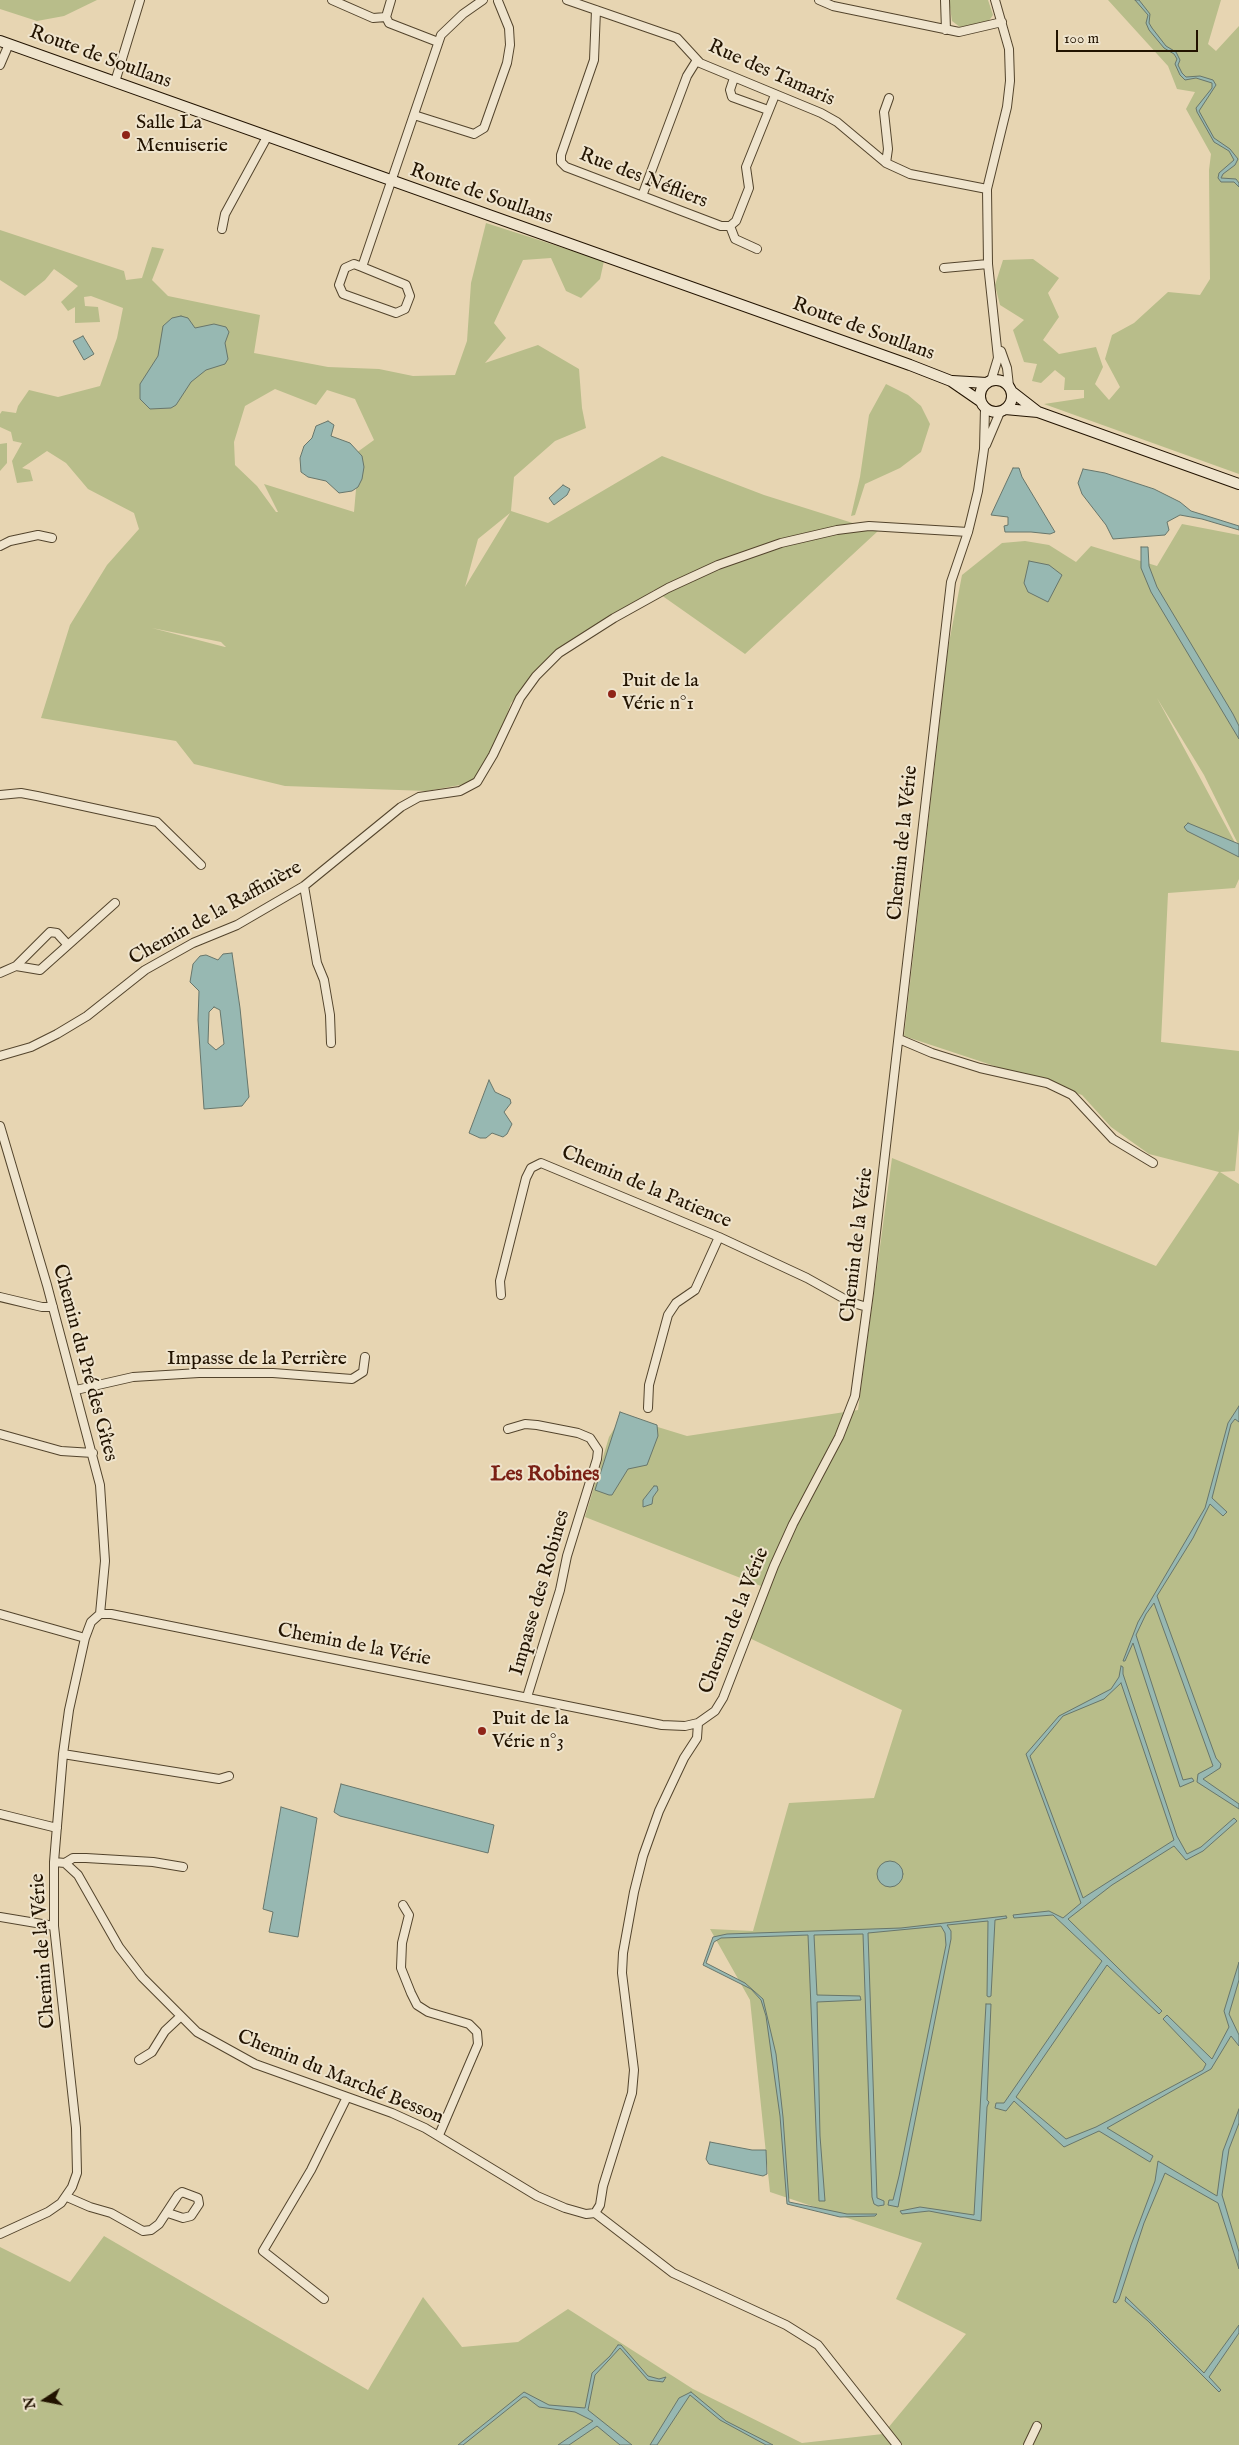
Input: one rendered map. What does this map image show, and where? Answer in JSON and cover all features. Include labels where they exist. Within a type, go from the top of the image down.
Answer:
[{"type":"main road","name":"Route de Soullans","points":[[5,42],[951,381],[983,404]]},
{"type":"main road","points":[[1038,412],[1000,380],[989,382],[981,390],[983,404],[991,412],[1038,412],[1239,484]]},
{"type":"main road","name":"Route de Soullans","points":[[951,381],[989,382]]},
{"type":"main road","points":[[1002,411],[1012,401],[1010,388]]},
{"type":"street","points":[[115,82],[140,0]]},
{"type":"street","points":[[332,0],[373,18],[386,17]]},
{"type":"street","points":[[391,0],[386,17],[389,23],[438,42]]},
{"type":"street","points":[[362,267],[438,42],[450,25],[483,0]]},
{"type":"street","points":[[414,115],[474,134],[484,128],[507,63],[510,45],[509,28],[498,0],[493,2],[487,0]]},
{"type":"street","name":"Rue des Tamaris","points":[[567,0],[677,38],[697,60],[734,78],[821,113],[837,122],[886,163],[910,174],[987,190]]},
{"type":"street","points":[[820,0],[833,6],[959,32],[1002,22]]},
{"type":"street","points":[[945,0],[946,30]]},
{"type":"street","points":[[989,382],[998,358],[988,264],[987,190],[1007,107],[1010,81],[1009,49],[995,0]]},
{"type":"street","name":"Rue des Néfliers","points":[[596,10],[594,60],[561,155],[561,162],[566,167],[721,226],[730,226]]},
{"type":"street","points":[[0,65],[5,42]]},
{"type":"street","points":[[642,196],[687,76],[697,60]]},
{"type":"street","points":[[734,78],[730,90],[732,97],[768,110]]},
{"type":"street","points":[[756,249],[735,239],[730,226],[736,221],[749,188],[746,166],[775,95]]},
{"type":"street","points":[[886,163],[888,149],[884,112],[889,98]]},
{"type":"street","points":[[222,229],[225,214],[267,137]]},
{"type":"street","points":[[354,264],[362,267],[406,285],[410,296],[405,309],[396,313],[343,294],[339,285],[345,268],[354,264]]},
{"type":"street","points":[[944,268],[988,264]]},
{"type":"street","points":[[997,340],[1007,368],[1010,388]]},
{"type":"street","name":"Chemin de la Vérie","points":[[67,2197],[77,2172],[78,2153],[54,1926],[54,1862],[63,1754],[69,1710],[84,1638],[91,1622],[100,1614],[111,1614],[528,1697],[662,1726],[685,1726],[698,1723],[715,1711],[723,1698],[793,1524],[840,1437],[855,1396],[952,582],[968,532],[978,491],[984,449],[983,404]]},
{"type":"street","name":"Chemin de la Vérie","points":[[984,449],[1002,411]]},
{"type":"street","name":"Chemin de la Raffinière","points":[[0,1056],[31,1047],[57,1034],[87,1016],[145,970],[193,943],[237,925],[304,886],[401,807],[419,797],[460,791],[477,782],[493,755],[520,698],[536,676],[559,653],[614,618],[668,588],[718,565],[781,543],[837,530],[869,526],[968,532]]},
{"type":"street","points":[[0,546],[10,541],[38,534],[52,538]]},
{"type":"street","points":[[0,795],[21,793],[157,822],[201,865]]},
{"type":"street","points":[[304,886],[317,963],[324,980],[330,1015],[331,1043]]},
{"type":"street","points":[[16,966],[40,970],[115,903]]},
{"type":"street","points":[[0,973],[16,966],[50,932],[58,933],[68,946]]},
{"type":"street","points":[[899,1039],[980,1068],[1047,1083],[1072,1095],[1113,1139],[1153,1163]]},
{"type":"street","name":"Chemin du Pré des Gîtes","points":[[0,1126],[53,1307],[100,1485],[104,1524],[104,1561],[100,1614]]},
{"type":"street","name":"Chemin de la Patience","points":[[501,1295],[500,1281],[526,1178],[531,1168],[536,1164],[545,1164],[719,1236],[777,1263],[850,1302],[867,1307]]},
{"type":"street","points":[[648,1408],[649,1385],[668,1315],[676,1303],[696,1290],[719,1236]]},
{"type":"street","points":[[0,1297],[42,1307],[53,1307]]},
{"type":"street","name":"Impasse de la Perrière","points":[[76,1390],[133,1377],[198,1374],[273,1373],[352,1379],[363,1372],[365,1357]]},
{"type":"street","name":"Impasse des Robines","points":[[508,1429],[525,1424],[578,1433],[590,1438],[598,1450],[598,1458],[567,1556],[560,1590],[528,1697]]},
{"type":"street","points":[[0,1434],[61,1451],[93,1453]]},
{"type":"street","points":[[0,1614],[84,1638]]},
{"type":"street","points":[[595,2213],[600,2205],[603,2186],[632,2093],[634,2070],[622,1973],[623,1952],[634,1892],[643,1856],[659,1811],[697,1738],[698,1723]]},
{"type":"street","points":[[63,1754],[219,1779],[229,1776]]},
{"type":"street","points":[[0,1814],[57,1828]]},
{"type":"street","points":[[54,1862],[65,1863],[73,1858],[86,1858],[153,1862],[182,1867]]},
{"type":"street","name":"Chemin du Marché Besson","points":[[65,1863],[78,1875],[125,1954],[142,1977],[197,2032],[255,2064],[392,2113],[439,2135],[537,2196],[565,2208],[586,2214],[595,2213],[673,2273],[786,2325],[818,2345],[897,2445]]},
{"type":"street","points":[[403,1905],[409,1916],[400,1958],[401,1968],[417,2004],[428,2012],[469,2024],[477,2032],[478,2044],[439,2135]]},
{"type":"street","points":[[0,1917],[54,1926]]},
{"type":"street","points":[[139,2060],[152,2052],[165,2031],[180,2016]]},
{"type":"street","points":[[324,2299],[263,2251],[312,2170],[347,2097]]},
{"type":"street","points":[[0,2234],[48,2212],[67,2197],[90,2207],[111,2212],[143,2231],[151,2230],[168,2213]]},
{"type":"street","points":[[1028,2445],[1037,2426]]},
{"type":"green space","points":[[0,0],[97,0],[64,16],[37,21],[0,9]]},
{"type":"green space","points":[[949,0],[988,0],[993,15],[988,22],[960,27],[952,21]]},
{"type":"green space","points":[[1108,0],[1221,0],[1208,44],[1216,51],[1239,26],[1239,474],[1044,404],[1084,398],[1084,390],[1064,390],[1065,378],[1055,370],[1041,383],[1032,381],[1037,364],[1024,362],[1013,330],[1024,320],[1000,305],[995,285],[1003,260],[1033,259],[1059,278],[1048,293],[1059,317],[1043,340],[1059,354],[1096,347],[1103,367],[1095,384],[1109,400],[1120,387],[1105,359],[1112,335],[1134,323],[1168,292],[1200,295],[1210,279],[1209,170],[1211,154],[1186,109],[1195,92],[1177,89],[1168,66]]},
{"type":"green space","points":[[486,223],[604,261],[600,279],[581,298],[566,291],[551,258],[523,260],[494,323],[506,338],[485,363],[538,345],[579,369],[582,408],[586,428],[555,441],[514,477],[511,511],[548,523],[662,456],[764,495],[878,531],[745,654],[654,590],[560,649],[511,703],[491,759],[471,783],[427,791],[285,786],[194,764],[176,741],[41,718],[70,625],[107,565],[139,529],[134,513],[88,489],[66,463],[47,451],[22,468],[30,470],[33,481],[17,483],[12,461],[22,443],[13,441],[11,432],[0,427],[0,414],[2,411],[16,413],[18,406],[29,390],[58,397],[100,386],[117,338],[123,308],[91,296],[84,297],[85,306],[98,307],[100,322],[75,323],[75,307],[68,311],[61,302],[78,286],[54,269],[45,280],[25,296],[0,280],[0,230],[124,271],[126,280],[142,278],[152,247],[164,249],[152,280],[168,296],[260,315],[254,353],[328,367],[379,369],[413,376],[455,375],[467,341],[471,283]],"holes":[[[275,389],[316,405],[327,390],[355,399],[374,440],[356,453],[357,478],[354,512],[264,484],[278,512],[276,512],[257,486],[235,465],[234,442],[245,406]],[[510,513],[465,587],[478,539]],[[152,628],[221,642],[226,647]]]},
{"type":"green space","points":[[886,384],[908,395],[921,406],[930,424],[921,452],[900,468],[865,484],[855,515],[851,516],[860,477],[869,415]]},
{"type":"green space","points":[[7,443],[7,463],[0,471],[0,444]]},
{"type":"green space","points":[[1182,524],[1239,535],[1239,846],[1204,775],[1157,698],[1239,850],[1239,879],[1235,888],[1168,893],[1161,1042],[1239,1051],[1239,1129],[1235,1171],[1220,1172],[1239,1184],[1239,2445],[0,2445],[0,2247],[70,2282],[104,2236],[368,2390],[423,2297],[462,2347],[518,2342],[568,2309],[693,2389],[802,2443],[883,2434],[966,2334],[896,2299],[922,2243],[770,2192],[750,2000],[710,1929],[753,1931],[789,1803],[874,1798],[902,1710],[743,1635],[761,1586],[585,1517],[609,1437],[622,1416],[687,1436],[858,1410],[892,1158],[1156,1266],[1219,1172],[1149,1154],[1111,1127],[1082,1095],[904,1036],[948,648],[962,575],[1002,543],[1025,541],[1049,545],[1076,562],[1091,546],[1157,566]]},
{"type":"water","points":[[1135,0],[1139,0],[1150,14],[1149,23],[1166,46],[1176,52],[1180,60],[1178,65],[1182,73],[1186,77],[1200,76],[1213,80],[1216,85],[1199,111],[1214,138],[1230,149],[1238,159],[1235,165],[1223,174],[1221,178],[1236,179],[1239,187],[1234,182],[1221,182],[1218,178],[1219,173],[1234,160],[1229,151],[1214,142],[1197,112],[1196,108],[1212,88],[1212,83],[1196,78],[1185,80],[1180,75],[1175,64],[1177,59],[1174,54],[1164,48],[1149,30],[1146,23],[1148,15]]},
{"type":"water","points":[[181,316],[188,318],[195,328],[214,324],[226,327],[229,332],[225,343],[228,359],[225,364],[206,370],[191,382],[176,405],[171,408],[150,409],[140,399],[140,384],[158,356],[163,326],[172,318]]},
{"type":"water","points":[[83,336],[94,354],[84,360],[73,341]]},
{"type":"water","points":[[328,421],[334,425],[331,436],[350,443],[362,456],[364,467],[362,479],[358,487],[352,491],[339,493],[326,481],[308,477],[301,472],[300,458],[304,446],[312,438],[316,426]]},
{"type":"water","points":[[1013,468],[1019,468],[1022,477],[1055,532],[1050,534],[1005,532],[1004,526],[1008,525],[1008,517],[991,515]]},
{"type":"water","points":[[1083,469],[1105,473],[1154,489],[1180,502],[1191,511],[1239,526],[1239,530],[1202,519],[1180,515],[1167,522],[1169,530],[1165,535],[1113,539],[1106,525],[1082,494],[1078,483]]},
{"type":"water","points":[[563,485],[570,489],[567,495],[554,505],[549,498]]},
{"type":"water","points":[[1141,547],[1148,547],[1149,566],[1157,587],[1233,714],[1239,726],[1239,739],[1151,592],[1141,568]]},
{"type":"water","points":[[1029,561],[1049,565],[1062,575],[1048,602],[1028,592],[1024,583]]},
{"type":"water","points":[[1188,823],[1239,844],[1239,857],[1187,831],[1184,827]]},
{"type":"water","points":[[232,953],[249,1097],[242,1106],[204,1109],[198,1020],[199,991],[190,982],[193,964],[200,956],[206,955],[218,960],[223,954]],"holes":[[[214,1007],[220,1010],[224,1044],[216,1050],[208,1043],[209,1012]]]},
{"type":"water","points":[[489,1080],[495,1092],[510,1099],[511,1103],[504,1112],[512,1124],[507,1134],[503,1137],[492,1133],[486,1138],[480,1138],[469,1133]]},
{"type":"water","points":[[1239,1406],[1239,1422],[1235,1419],[1231,1424],[1212,1498],[1227,1512],[1223,1516],[1210,1504],[1193,1538],[1157,1596],[1216,1758],[1221,1764],[1220,1768],[1203,1779],[1239,1804],[1239,1809],[1197,1782],[1198,1774],[1213,1766],[1154,1603],[1146,1614],[1136,1635],[1183,1780],[1192,1778],[1194,1781],[1180,1787],[1133,1643],[1125,1661],[1123,1661],[1138,1622],[1205,1508],[1228,1423]]},
{"type":"water","points":[[620,1412],[657,1425],[658,1436],[647,1465],[628,1469],[612,1495],[609,1495],[595,1490]]},
{"type":"water","points":[[654,1486],[657,1486],[658,1490],[653,1497],[652,1504],[643,1507],[643,1500]]},
{"type":"water","points":[[1121,1666],[1123,1667],[1123,1674],[1177,1836],[1187,1854],[1201,1847],[1234,1818],[1237,1821],[1203,1851],[1186,1860],[1174,1846],[1112,1885],[1068,1919],[1162,2011],[1159,2014],[1107,1965],[1016,2097],[1066,2139],[1096,2127],[1203,2070],[1206,2064],[1163,2019],[1167,2015],[1212,2059],[1229,2027],[1224,2011],[1239,1962],[1239,1980],[1229,2014],[1239,2035],[1239,2046],[1231,2036],[1211,2069],[1107,2128],[1153,2156],[1150,2162],[1099,2131],[1064,2147],[1014,2101],[1006,2111],[995,2108],[996,2103],[1004,2103],[1102,1961],[1053,1915],[1014,1918],[1013,1915],[1049,1911],[1063,1918],[1081,1903],[1026,1754],[1059,1716],[1111,1689],[1119,1677]],"holes":[[[1121,1683],[1174,1840],[1083,1898],[1030,1756],[1063,1716],[1104,1699]]]},
{"type":"water","points":[[341,1784],[494,1825],[488,1853],[340,1816],[334,1812]]},
{"type":"water","points":[[281,1807],[317,1818],[298,1937],[269,1932],[273,1912],[263,1909]]},
{"type":"water","points":[[890,1861],[899,1865],[903,1874],[899,1883],[890,1887],[881,1883],[877,1874],[881,1865]]},
{"type":"water","points":[[1006,1916],[1007,1918],[995,1920],[991,1996],[989,1997],[987,1996],[988,1921],[947,1925],[951,1931],[951,1939],[898,2207],[888,2205],[889,2200],[893,2200],[899,2176],[946,1945],[945,1933],[941,1926],[868,1933],[877,2198],[884,2201],[884,2205],[878,2206],[874,2204],[872,2197],[863,1934],[814,1935],[817,1995],[860,1996],[861,2000],[817,2002],[820,2136],[825,2201],[819,2201],[808,1935],[721,1938],[714,1942],[706,1963],[745,1983],[763,1999],[776,2054],[789,2202],[847,2214],[877,2214],[875,2216],[840,2217],[787,2204],[780,2116],[766,2016],[761,2000],[751,1989],[703,1965],[713,1937],[727,1934],[901,1928]]},
{"type":"water","points":[[986,2004],[991,2004],[987,2100],[989,2102],[987,2107],[981,2221],[929,2211],[902,2214],[900,2211],[920,2207],[974,2215]]},
{"type":"water","points":[[1239,2109],[1239,2123],[1229,2149],[1222,2195],[1239,2252],[1239,2269],[1218,2203],[1165,2173],[1144,2223],[1119,2299],[1116,2303],[1113,2302],[1131,2245],[1155,2181],[1158,2161],[1217,2196],[1223,2151]]},
{"type":"water","points":[[710,2142],[752,2150],[766,2150],[767,2174],[763,2176],[709,2164],[706,2159]]},
{"type":"water","points":[[1126,2297],[1204,2373],[1239,2325],[1239,2333],[1209,2377],[1221,2390],[1219,2392],[1148,2321],[1125,2301]]},
{"type":"water","points":[[618,2345],[621,2345],[648,2376],[659,2379],[666,2377],[663,2382],[648,2380],[620,2348],[595,2375],[588,2410],[632,2445],[620,2445],[597,2426],[569,2445],[558,2445],[593,2421],[575,2412],[539,2407],[526,2397],[523,2397],[463,2445],[458,2445],[524,2392],[549,2405],[585,2408],[592,2373],[610,2356]]},
{"type":"water","points":[[691,2392],[726,2421],[773,2445],[766,2445],[720,2420],[690,2395],[657,2445],[650,2445],[679,2398]]},
{"type":"place","name":"Salle La Menuiserie","points":[[126,135]]},
{"type":"place","name":"Puit de la Vérie n°1","points":[[612,694]]},
{"type":"place","name":"Puit de la Vérie n°3","points":[[482,1731]]},
{"type":"district","name":"Les Robines","points":[[545,1476]]}]
